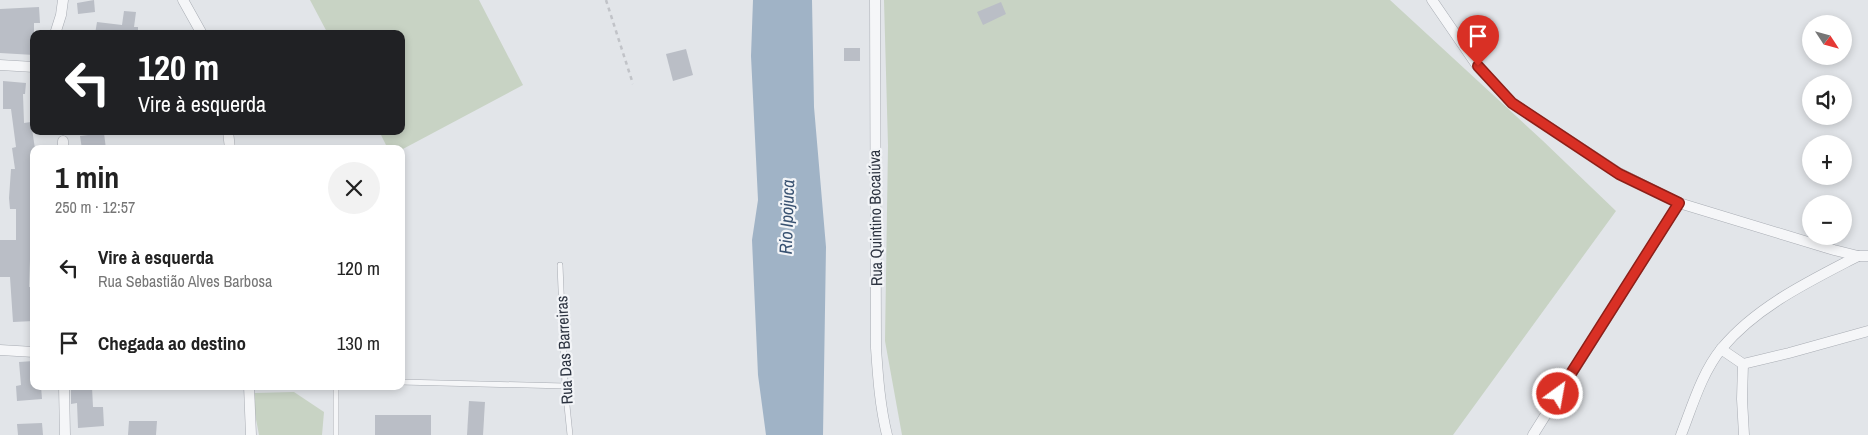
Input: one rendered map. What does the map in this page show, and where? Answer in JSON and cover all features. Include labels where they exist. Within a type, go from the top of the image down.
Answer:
[{"type":"street","points":[[56,30],[63,0]]},
{"type":"street","points":[[183,0],[200,30]]},
{"type":"street","name":"Rua Quintino Bocaiúva","points":[[875,0],[876,348],[882,416],[887,435]]},
{"type":"street","points":[[1432,0],[1478,66],[1512,103],[1619,174],[1679,203],[1834,250],[1863,256]]},
{"type":"street","points":[[0,65],[30,67]]},
{"type":"street","points":[[1533,435],[1679,203]]},
{"type":"street","points":[[1680,435],[1702,382],[1721,349],[1755,317],[1794,290],[1863,256]]},
{"type":"street","points":[[1721,349],[1743,364],[1868,331]]},
{"type":"street","points":[[0,350],[30,352]]},
{"type":"street","points":[[1743,364],[1744,435]]},
{"type":"street","points":[[64,390],[65,435]]},
{"type":"street","points":[[249,390],[251,435]]},
{"type":"lane","name":"Rua Das Barreiras","points":[[560,265],[565,386],[570,435]]},
{"type":"lane","points":[[405,382],[565,386]]},
{"type":"lane","points":[[336,390],[336,435]]},
{"type":"path","points":[[606,0],[633,84]]},
{"type":"green space","points":[[310,0],[479,0],[523,85],[405,148],[405,145],[386,145],[381,135],[405,135],[405,30],[326,30]]},
{"type":"green space","points":[[884,0],[1390,0],[1616,211],[1453,435],[902,435],[885,341],[888,146]]},
{"type":"green space","points":[[294,392],[324,412],[322,435],[259,435],[251,393]]},
{"type":"water","name":"Rio Ipojuca","points":[[753,0],[812,0],[814,107],[826,247],[823,435],[766,435],[758,375],[752,240],[758,200],[751,56]]},
{"type":"building","points":[[94,0],[95,12],[78,14],[77,3]]},
{"type":"building","points":[[1001,2],[1006,14],[983,25],[977,12]]},
{"type":"building","points":[[39,7],[40,23],[34,23],[34,30],[30,30],[30,55],[0,53],[0,9]]},
{"type":"building","points":[[124,11],[136,12],[134,27],[138,27],[138,30],[96,30],[97,22],[122,25]]},
{"type":"building","points":[[844,48],[860,48],[860,61],[844,61]]},
{"type":"building","points":[[686,49],[693,75],[673,81],[666,54]]},
{"type":"building","points":[[3,81],[26,83],[25,94],[23,94],[24,123],[30,122],[30,135],[33,135],[34,145],[30,145],[30,321],[13,322],[10,277],[0,277],[0,240],[16,240],[16,209],[10,209],[9,198],[11,169],[15,169],[12,148],[16,147],[11,109],[3,109]]},
{"type":"building","points":[[104,135],[106,145],[81,145],[80,136]]},
{"type":"building","points":[[30,361],[30,390],[41,390],[42,399],[17,401],[16,386],[21,385],[19,362]]},
{"type":"building","points":[[71,390],[92,390],[93,407],[103,407],[104,426],[78,428],[77,403],[71,404]]},
{"type":"building","points":[[469,401],[485,402],[483,435],[467,435]]},
{"type":"building","points":[[375,415],[431,415],[431,435],[375,435]]},
{"type":"building","points":[[129,421],[157,421],[156,435],[128,435]]},
{"type":"building","points":[[42,423],[43,435],[18,435],[17,424]]},
{"type":"route","points":[[1478,66],[1512,103],[1544,125],[1619,174],[1679,203],[1558,394]]}]
